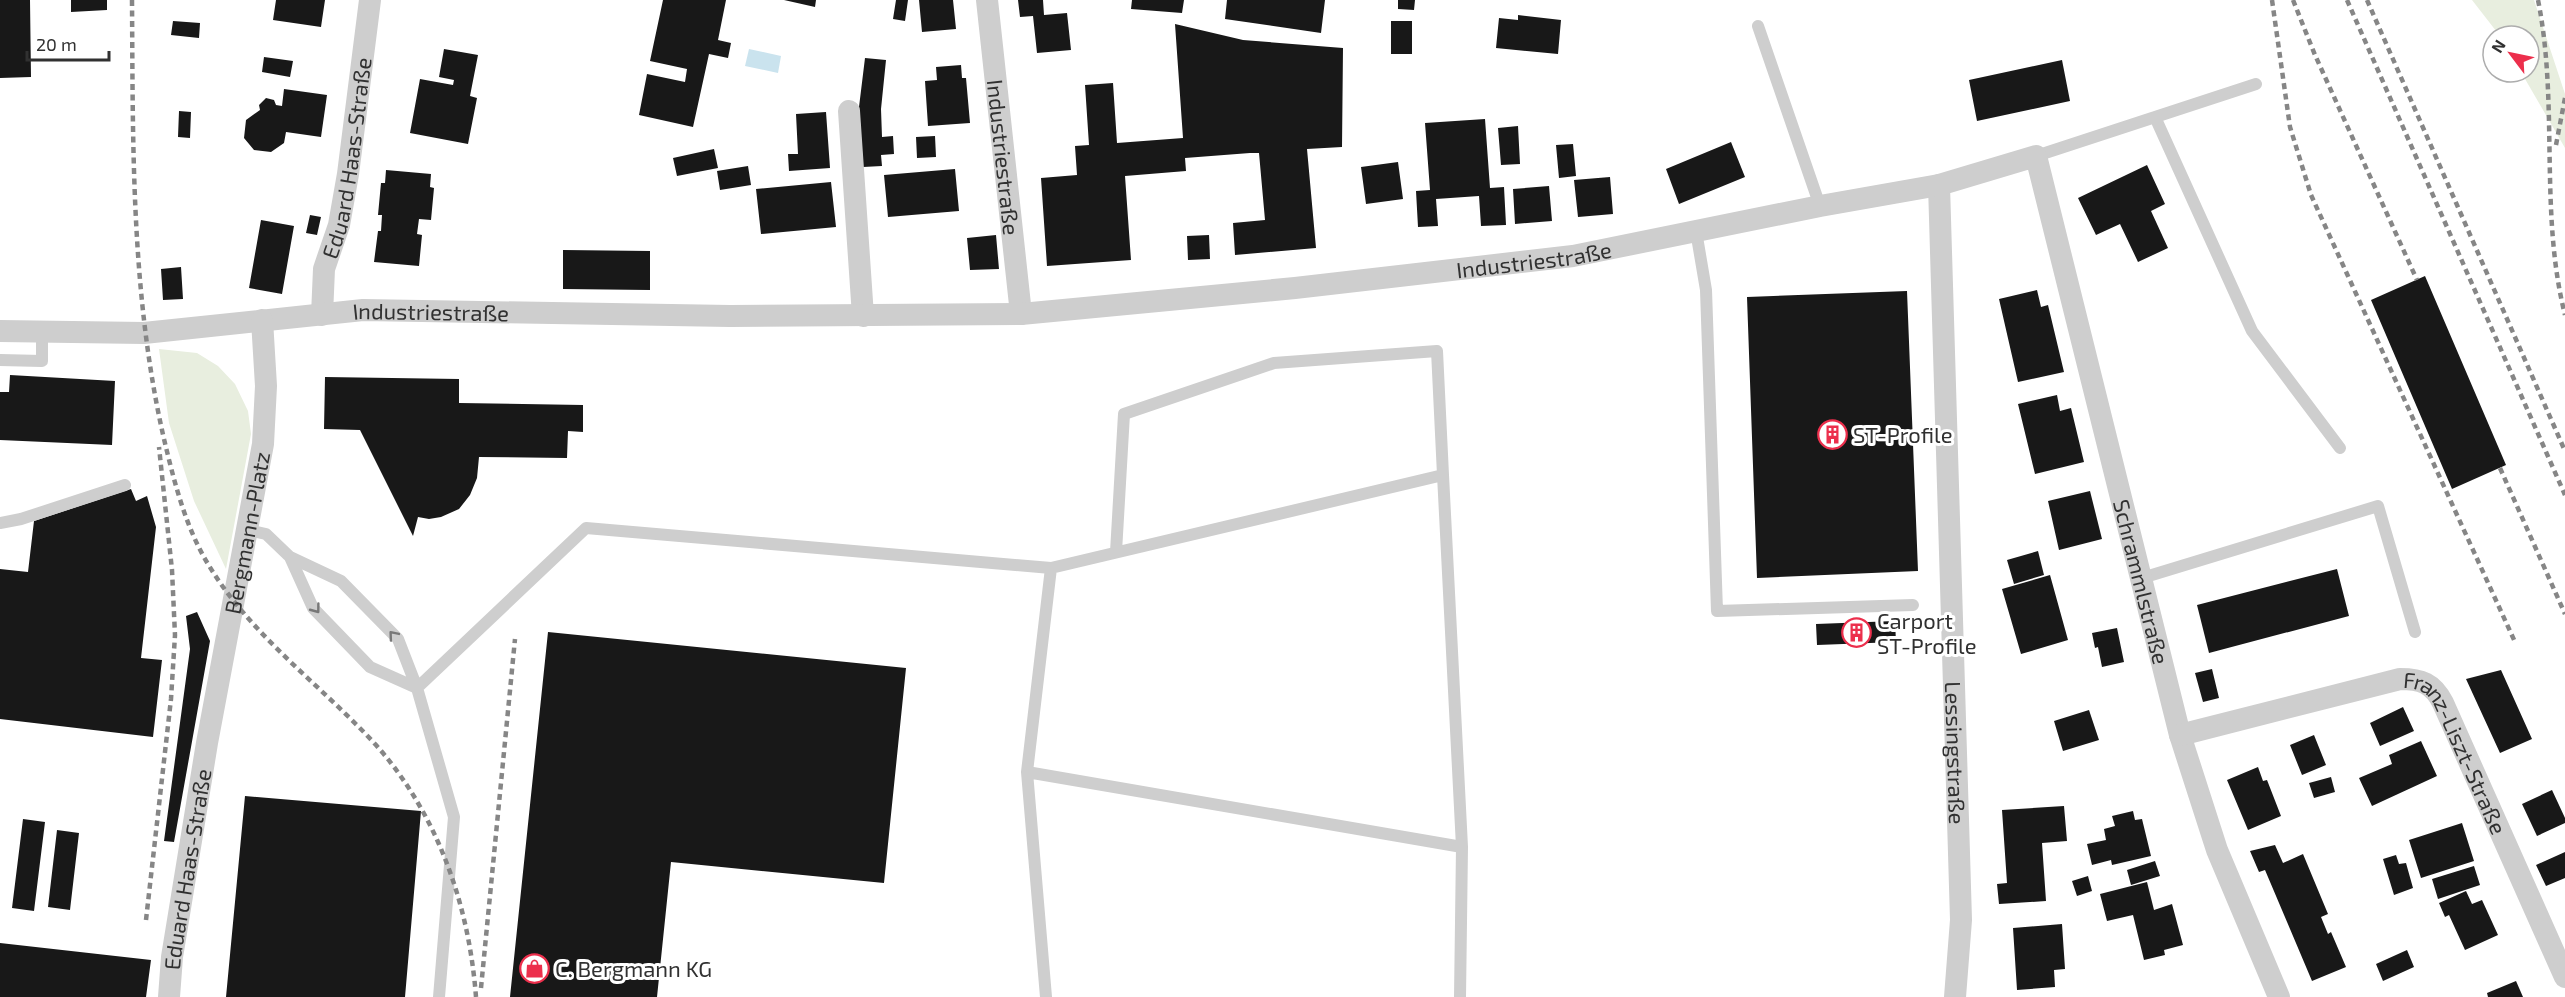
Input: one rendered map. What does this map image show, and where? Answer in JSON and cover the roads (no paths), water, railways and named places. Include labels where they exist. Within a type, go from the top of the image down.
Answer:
[{"type":"street","name":"Eduard Haas-Straße","points":[[322,315],[324,268],[339,225],[348,174],[370,0]]},
{"type":"street","name":"Industriestraße","points":[[987,0],[1021,314]]},
{"type":"street","points":[[849,111],[863,316]]},
{"type":"street","name":"Industriestraße","points":[[0,331],[144,333],[363,310],[863,316],[1021,314],[1295,288],[1573,256],[1820,206],[1939,185],[2036,156]]},
{"type":"street","name":"Schrammlstraße","points":[[2036,156],[2180,735],[2217,850],[2279,997]]},
{"type":"street","name":"Lessingstraße","points":[[1939,185],[1961,920],[1955,997]]},
{"type":"street","name":"Bergmann-Platz","points":[[207,743],[263,444],[266,386],[262,320]]},
{"type":"street","name":"Franz-Liszt-Straße","points":[[2180,735],[2400,679],[2419,679],[2430,685],[2443,703],[2565,977]]},
{"type":"street","name":"Eduard Haas-Straße","points":[[169,997],[172,957],[207,743]]},
{"type":"lane","points":[[1758,26],[1820,206]]},
{"type":"lane","points":[[2036,156],[2256,84]]},
{"type":"lane","points":[[2155,117],[2252,331],[2340,448]]},
{"type":"lane","points":[[1696,231],[1706,290],[1717,611],[1913,605]]},
{"type":"lane","points":[[0,360],[42,361],[42,331]]},
{"type":"lane","points":[[1116,552],[1124,414],[1274,363],[1437,351],[1462,847],[1460,997]]},
{"type":"lane","points":[[417,688],[586,528],[1051,568],[1443,475]]},
{"type":"lane","points":[[0,523],[21,519],[125,485]]},
{"type":"lane","points":[[2142,578],[2378,506],[2415,632]]},
{"type":"lane","points":[[247,530],[266,534],[290,557],[341,581],[399,639],[417,688],[454,817],[439,997]]},
{"type":"lane","points":[[290,557],[313,608],[370,667],[417,688]]},
{"type":"lane","points":[[1046,997],[1027,772],[1051,568]]},
{"type":"lane","points":[[1027,772],[1462,847]]},
{"type":"water","points":[[749,49],[781,56],[778,73],[745,66]]},
{"type":"railway","points":[[132,0],[136,221],[145,330],[164,439],[181,503],[200,549],[225,590],[265,637],[376,745],[398,772],[417,801],[447,863],[458,895],[466,929],[476,997]]},
{"type":"railway","points":[[2272,0],[2290,127],[2311,195],[2515,642]]},
{"type":"railway","points":[[2293,0],[2315,55],[2417,280]]},
{"type":"railway","points":[[2347,0],[2565,495]]},
{"type":"railway","points":[[2367,0],[2565,451]]},
{"type":"railway","points":[[2538,0],[2547,79],[2553,237],[2557,276],[2565,315]]},
{"type":"railway","points":[[2556,145],[2565,98]]},
{"type":"railway","points":[[146,920],[171,699],[175,635],[172,570],[159,447]]},
{"type":"railway","points":[[2500,468],[2565,614]]},
{"type":"railway","points":[[481,988],[515,639]]},
{"type":"place","name":"ST-Profile","points":[[1832,434]]},
{"type":"place","name":"Carport ST-Profile","points":[[1856,633]]},
{"type":"place","name":"C. Bergmann KG","points":[[534,968]]}]
